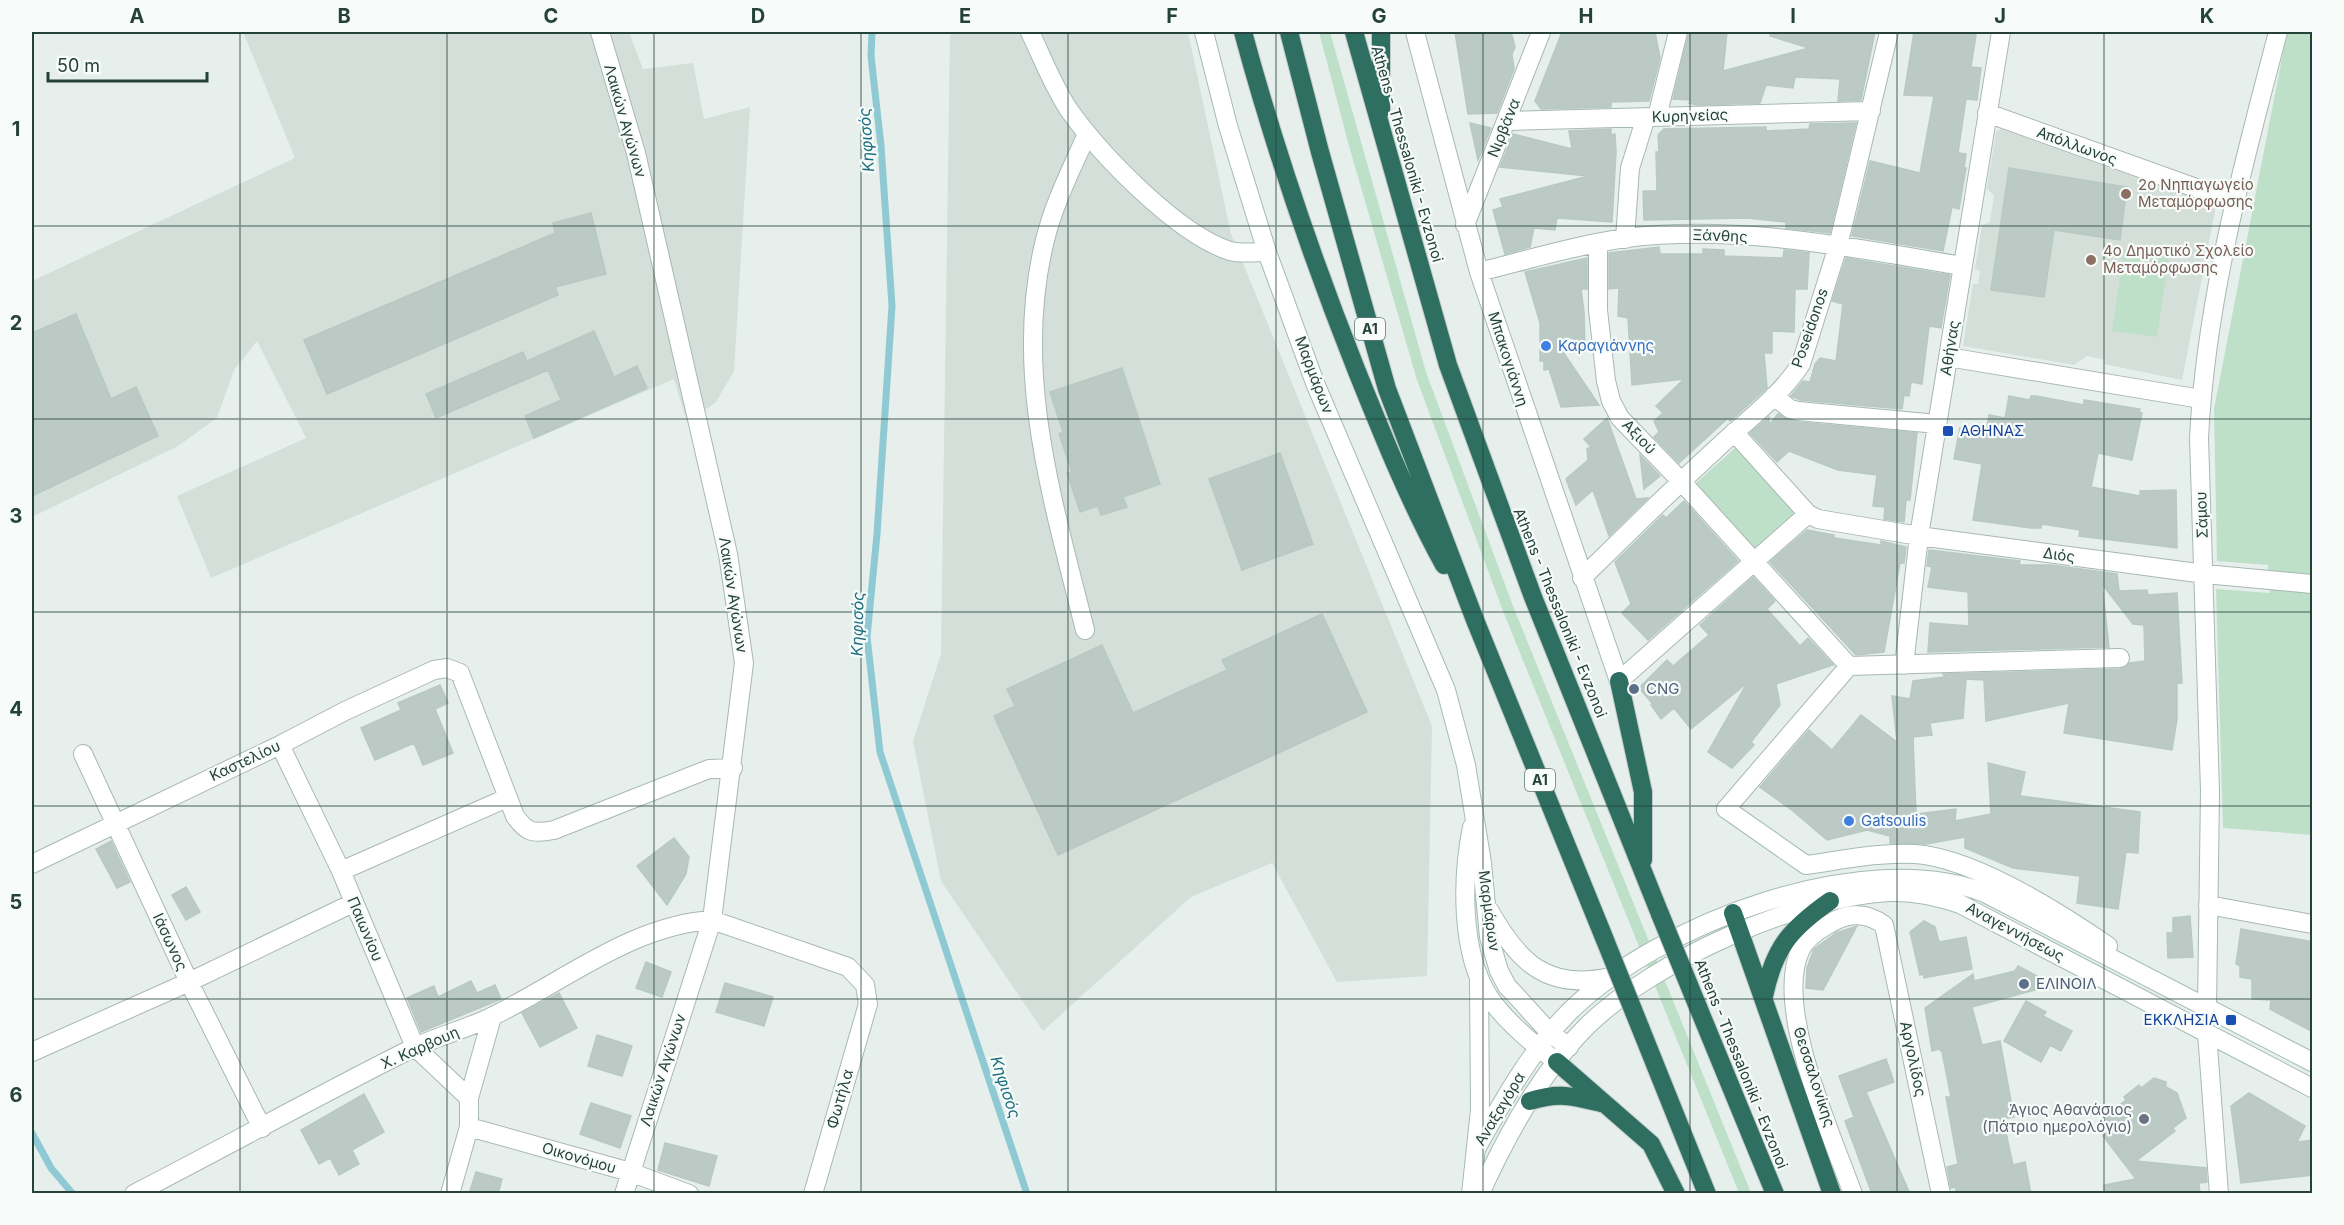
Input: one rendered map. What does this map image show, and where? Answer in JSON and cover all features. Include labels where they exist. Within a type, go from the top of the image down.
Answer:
[{"type":"highway","points":[[1243,32],[1270,131],[1315,266],[1404,487],[1475,620]]},
{"type":"highway","name":"Α1","points":[[1289,32],[1320,152],[1387,389],[1475,620],[1707,1194]]},
{"type":"highway","name":"Athens - Thessaloniki - Evzonoi","points":[[1354,32],[1448,365],[1482,464],[1660,914],[1775,1194]]},
{"type":"highway","points":[[1381,32],[1382,135]]},
{"type":"highway","points":[[1619,681],[1642,792],[1643,871]]},
{"type":"highway","points":[[1764,996],[1768,975],[1789,934],[1802,921],[1830,901]]},
{"type":"highway","points":[[1733,913],[1742,933],[1832,1194]]},
{"type":"highway","points":[[1557,1062],[1651,1144],[1676,1194]]},
{"type":"highway","points":[[1530,1101],[1545,1096],[1568,1094],[1608,1105]]},
{"type":"street","name":"Λαικών Αγώνων","points":[[600,32],[636,153],[728,554],[744,663],[733,768],[712,920],[624,1194]]},
{"type":"street","points":[[1030,32],[1068,107],[1087,134],[1126,175],[1205,241],[1233,252],[1267,252]]},
{"type":"street","name":"Μαρμάρων","points":[[1204,32],[1228,126],[1267,252],[1315,383],[1446,690],[1466,765],[1482,863],[1489,937],[1499,971],[1507,986],[1550,1033],[1569,1047]]},
{"type":"street","name":"Μπακογιάννη","points":[[1415,32],[1479,272],[1619,681]]},
{"type":"street","name":"Νιρβάνα","points":[[1465,225],[1508,121],[1541,32]]},
{"type":"street","points":[[1625,238],[1630,168],[1651,117],[1678,32]]},
{"type":"street","name":"Poseidonos","points":[[1582,578],[1681,481],[1774,396],[1801,364],[1838,246],[1889,32]]},
{"type":"street","name":"Αθήνας","points":[[1904,665],[1919,536],[2001,32]]},
{"type":"street","name":"Σάμου","points":[[2206,1008],[2210,791],[2199,438],[2201,399],[2218,276],[2278,32]]},
{"type":"street","name":"Κυρηνείας","points":[[1508,121],[1871,111]]},
{"type":"street","name":"Απόλλωνος","points":[[1987,113],[2235,202]]},
{"type":"street","points":[[1085,630],[1044,464],[1035,399],[1031,339],[1045,239],[1065,184],[1087,134]]},
{"type":"street","name":"Ξάνθης","points":[[1479,272],[1625,238],[1704,234],[1838,246],[1963,267]]},
{"type":"street","name":"Αξιού","points":[[1598,244],[1598,310],[1606,381],[1611,401],[1620,418],[1755,561],[1849,666]]},
{"type":"street","points":[[1948,357],[2201,399]]},
{"type":"street","points":[[1774,396],[1790,410],[1937,424]]},
{"type":"street","points":[[1619,681],[1808,514],[1734,432]]},
{"type":"street","name":"Διός","points":[[1808,514],[1818,519],[1919,536],[2205,574],[2313,584]]},
{"type":"street","points":[[2120,658],[1849,666],[1726,809],[1806,865],[1898,854],[1939,857],[1987,875],[2081,927],[2182,995]]},
{"type":"street","name":"Καστελίου","points":[[32,864],[115,821],[280,745],[345,711],[434,670],[447,668],[460,673],[507,798]]},
{"type":"street","name":"Παιωνίου","points":[[280,745],[341,871],[415,1047],[468,1098]]},
{"type":"street","name":"Ιάσωνος","points":[[83,753],[189,982],[262,1128]]},
{"type":"street","points":[[341,871],[507,798],[514,816],[525,831],[535,834],[554,830],[710,769],[733,768]]},
{"type":"street","name":"Μαρμάρων","points":[[1473,819],[1465,861],[1466,905],[1469,940],[1479,976],[1501,1012],[1557,1062]]},
{"type":"street","name":"Αναγεννήσεως","points":[[1550,1033],[1582,1000],[1611,977],[1662,944],[1733,913],[1800,893],[1860,882],[1920,878],[1950,881],[1985,893],[2313,1062]]},
{"type":"street","name":"Αναγεννήσεως","points":[[1557,1062],[1597,1017],[1648,979],[1674,963],[1742,933],[1830,901],[1899,892],[1932,894],[1960,904],[2313,1088]]},
{"type":"street","points":[[32,1052],[189,982],[353,903]]},
{"type":"street","points":[[1485,903],[1513,947],[1538,968],[1572,982],[1611,977]]},
{"type":"street","points":[[2208,905],[2313,924]]},
{"type":"street","name":"Θεσσαλονίκης","points":[[1853,1194],[1799,1038],[1794,967],[1800,948],[1815,932],[1835,920],[1852,914],[1866,915],[1884,925]]},
{"type":"street","name":"Φωτήλα","points":[[712,920],[848,967],[866,985],[868,1004],[813,1194]]},
{"type":"street","name":"Χ. Καρβουη","points":[[134,1194],[415,1047],[492,1017],[580,967],[645,936],[693,921],[712,920]]},
{"type":"street","name":"Αργολίδος","points":[[1884,925],[1941,1194]]},
{"type":"street","points":[[1476,1149],[1480,1110],[1479,976]]},
{"type":"street","points":[[450,1194],[469,1127],[468,1098],[492,1017]]},
{"type":"street","name":"Αναξαγόρα","points":[[1471,1194],[1476,1149],[1550,1033]]},
{"type":"street","points":[[2207,1033],[2219,1194]]},
{"type":"street","name":"Αναξαγόρα","points":[[1480,1194],[1496,1159],[1530,1101],[1557,1062]]},
{"type":"street","name":"Οικονόμου","points":[[469,1127],[630,1172],[689,1194]]},
{"type":"shaded area","points":[[243,32],[629,32],[643,69],[693,63],[704,119],[750,107],[734,371],[716,402],[687,423],[674,379],[211,578],[177,496],[306,438],[257,341],[234,370],[217,418],[178,446],[32,517],[32,281],[295,158]]},
{"type":"shaded area","points":[[950,32],[1188,32],[1231,234],[1432,726],[1427,976],[1337,982],[1272,863],[1191,897],[1043,1031],[941,881],[913,741],[941,654]]},
{"type":"shaded area","name":"4ο Δημοτικό Σχολείο Μεταμόρφωσης","points":[[2001,129],[2216,206],[2182,380],[2104,364],[2105,360],[2087,356],[2074,365],[1963,346],[1973,284],[1978,284],[1980,271],[1975,269],[1982,225],[1990,222],[1994,195],[1987,189],[1996,132]]},
{"type":"green space","points":[[1319,32],[1330,32],[1426,372],[1513,606],[1751,1193],[1739,1193],[1503,611],[1417,380],[1349,146]]},
{"type":"green space","points":[[2287,32],[2312,32],[2312,835],[2223,828],[2216,589],[2270,593],[2268,565],[2217,561],[2214,409]]},
{"type":"green space","points":[[2124,249],[2169,255],[2157,337],[2112,331]]},
{"type":"green space","points":[[1745,439],[1781,471],[1818,512],[1765,558],[1749,551],[1686,492]]},
{"type":"building","points":[[1455,32],[1511,32],[1515,47],[1512,54],[1514,69],[1497,113],[1468,114]]},
{"type":"building","points":[[1562,32],[1655,32],[1660,58],[1649,101],[1611,102],[1611,107],[1541,109],[1535,101]]},
{"type":"building","points":[[1689,32],[1727,32],[1723,71],[1809,48],[1770,36],[1770,32],[1875,32],[1861,100],[1838,101],[1840,79],[1795,77],[1793,88],[1766,85],[1760,103],[1697,105],[1689,103],[1692,100],[1673,99]]},
{"type":"building","points":[[1914,32],[1976,35],[1971,67],[1981,68],[1977,100],[1966,99],[1958,153],[1966,154],[1964,168],[1966,168],[1959,209],[1952,207],[1943,251],[1852,236],[1870,161],[1920,173],[1934,96],[1904,95]]},
{"type":"building","points":[[1470,123],[1491,128],[1478,160]]},
{"type":"building","points":[[1856,123],[1830,233],[1786,228],[1786,222],[1747,218],[1644,220],[1643,191],[1657,191],[1656,152],[1659,152],[1658,135],[1664,129],[1766,127],[1766,131],[1809,129],[1810,124]]},
{"type":"building","points":[[1611,129],[1611,135],[1615,134],[1616,152],[1612,222],[1557,218],[1555,230],[1534,228],[1530,247],[1505,254],[1493,210],[1503,207],[1500,199],[1588,176],[1500,167],[1513,134],[1572,149],[1569,131]]},
{"type":"building","points":[[2009,168],[2127,187],[2120,240],[2054,230],[2044,297],[1991,290]]},
{"type":"building","points":[[591,213],[606,274],[555,287],[558,295],[327,394],[304,340],[555,233],[553,223]]},
{"type":"building","points":[[1659,247],[1660,254],[1703,254],[1703,249],[1724,250],[1724,256],[1783,258],[1784,250],[1809,253],[1807,289],[1795,289],[1794,332],[1772,331],[1772,353],[1764,353],[1767,388],[1730,421],[1728,418],[1679,463],[1654,437],[1659,432],[1654,421],[1663,413],[1656,406],[1684,379],[1632,385],[1628,318],[1618,316],[1619,288],[1609,289],[1609,253]]},
{"type":"building","points":[[1587,258],[1587,289],[1581,289],[1585,351],[1571,337],[1559,346],[1599,405],[1561,407],[1549,369],[1544,370],[1544,361],[1540,361],[1540,323],[1525,272]]},
{"type":"building","points":[[1846,258],[1950,275],[1941,328],[1929,326],[1922,384],[1911,382],[1909,396],[1904,395],[1902,409],[1800,400],[1791,396],[1803,381],[1810,382],[1815,364],[1820,358],[1836,361],[1843,304],[1832,301]]},
{"type":"building","points":[[76,314],[111,399],[136,387],[158,436],[32,496],[32,333]]},
{"type":"building","points":[[594,331],[614,377],[637,366],[647,388],[534,438],[525,416],[561,400],[548,370],[436,418],[426,394],[523,352],[527,361]]},
{"type":"building","points":[[1122,368],[1160,484],[1123,497],[1127,507],[1101,515],[1098,506],[1080,512],[1067,473],[1072,472],[1059,434],[1063,432],[1050,392]]},
{"type":"building","points":[[2009,396],[2030,400],[2031,396],[2036,396],[2084,405],[2084,400],[2140,409],[2139,412],[2142,413],[2132,460],[2098,453],[2091,487],[2140,496],[2140,491],[2176,490],[2177,548],[2079,536],[2080,530],[2042,524],[2041,528],[2031,528],[1973,520],[1982,464],[1954,459],[1960,428],[1986,433],[1989,415],[2005,418]]},
{"type":"building","points":[[1778,414],[1797,422],[1917,433],[1910,500],[1906,500],[1904,522],[1884,519],[1885,507],[1873,506],[1877,475],[1838,470],[1789,451],[1777,462],[1750,433],[1769,417],[1769,425]]},
{"type":"building","points":[[1607,418],[1636,499],[1648,498],[1609,536],[1593,490],[1576,505],[1566,479],[1588,460],[1587,449],[1591,447],[1584,439]]},
{"type":"building","points":[[1280,453],[1313,544],[1242,570],[1209,479]]},
{"type":"building","points":[[1640,455],[1660,476],[1644,489]]},
{"type":"building","points":[[1684,501],[1738,561],[1648,640],[1622,613],[1631,604],[1615,562],[1663,515],[1666,518]]},
{"type":"building","points":[[1807,530],[1834,535],[1834,538],[1881,545],[1881,541],[1906,547],[1904,563],[1900,563],[1884,652],[1856,655],[1770,562]]},
{"type":"building","points":[[1929,550],[2020,561],[2019,565],[2051,565],[2117,574],[2119,591],[2147,590],[2148,595],[2177,593],[2182,683],[2177,683],[2177,719],[2172,750],[2064,733],[2069,703],[1986,721],[1984,680],[1966,679],[1963,718],[1930,723],[1932,735],[1913,737],[1916,814],[1956,809],[1955,821],[1991,814],[1988,763],[2025,772],[2020,796],[2140,812],[2138,853],[2126,852],[2118,909],[2077,903],[2080,876],[2013,868],[1965,848],[1965,837],[1926,844],[1890,843],[1890,836],[1867,830],[1827,840],[1760,787],[1809,730],[1832,750],[1861,715],[1897,742],[1892,696],[1910,699],[1913,681],[1945,677],[1943,674],[2120,669],[2130,663],[2145,661],[2144,625],[2133,624],[2102,584],[2109,647],[1928,652],[1930,623],[1969,626],[1968,592],[1928,587],[1932,567],[1927,566]]},
{"type":"building","points":[[1753,577],[1775,601],[1767,609],[1800,646],[1808,638],[1833,665],[1776,684],[1780,705],[1751,742],[1754,745],[1732,768],[1708,752],[1747,683],[1691,729],[1674,708],[1661,719],[1651,705],[1652,703],[1639,688],[1667,660],[1673,666],[1709,635],[1700,625]]},
{"type":"building","points":[[1322,614],[1367,712],[1058,855],[994,716],[1015,706],[1007,689],[1102,645],[1133,713],[1227,670],[1222,660]]},
{"type":"building","points":[[440,685],[448,703],[435,709],[453,753],[423,765],[414,743],[375,760],[361,728],[401,710],[398,703]]},
{"type":"building","points":[[674,838],[689,857],[686,874],[667,905],[637,866]]},
{"type":"building","points":[[111,841],[130,882],[117,888],[96,849]]},
{"type":"building","points":[[186,887],[200,912],[186,920],[172,895]]},
{"type":"building","points":[[2190,916],[2193,957],[2168,958],[2167,933],[2173,933],[2173,918]]},
{"type":"building","points":[[1924,921],[1935,927],[1939,942],[1966,937],[1972,969],[1924,978],[1923,974],[1920,975],[1910,932]]},
{"type":"building","points":[[1857,926],[1823,990],[1806,988],[1807,968],[1814,949],[1836,933]]},
{"type":"building","points":[[2241,929],[2313,942],[2313,1032],[2270,1009],[2271,1000],[2252,999],[2252,979],[2240,977],[2240,966],[2236,964]]},
{"type":"building","points":[[646,962],[671,972],[662,997],[636,988]]},
{"type":"building","points":[[2018,966],[2041,978],[2035,990],[1972,1007],[1982,1045],[2000,1041],[2014,1117],[2003,1119],[2013,1165],[2025,1162],[2031,1194],[1956,1194],[1956,1187],[1951,1188],[1947,1167],[1958,1164],[1946,1097],[1951,1097],[1942,1052],[1939,1049],[1932,1051],[1925,1008],[1973,974],[1974,981],[2015,971]]},
{"type":"building","points":[[471,981],[477,993],[495,985],[501,999],[421,1032],[407,998],[434,986],[438,997]]},
{"type":"building","points":[[725,983],[773,997],[764,1026],[716,1012]]},
{"type":"building","points":[[559,993],[577,1028],[540,1047],[522,1013]]},
{"type":"building","points":[[2026,1001],[2046,1012],[2043,1016],[2072,1031],[2061,1051],[2050,1045],[2041,1062],[2004,1041]]},
{"type":"building","points":[[597,1035],[632,1046],[622,1076],[588,1066]]},
{"type":"building","points":[[1886,1059],[1894,1082],[1866,1092],[1910,1194],[1872,1194],[1845,1121],[1854,1117],[1839,1076]]},
{"type":"building","points":[[2154,1078],[2166,1082],[2166,1087],[2177,1093],[2186,1118],[2173,1128],[2175,1131],[2136,1161],[2206,1168],[2207,1182],[2199,1183],[2200,1194],[2105,1194],[2104,1185],[2136,1179],[2103,1136],[2108,1132],[2099,1121],[2126,1100],[2124,1097],[2139,1085],[2141,1088]]},
{"type":"building","points":[[2249,1093],[2305,1126],[2297,1142],[2313,1140],[2313,1175],[2241,1183],[2231,1106]]},
{"type":"building","points":[[364,1094],[384,1132],[352,1150],[359,1164],[339,1175],[330,1158],[319,1164],[301,1130]]},
{"type":"building","points":[[591,1103],[631,1116],[620,1148],[580,1134]]},
{"type":"building","points":[[665,1143],[717,1156],[709,1186],[658,1170]]},
{"type":"building","points":[[476,1172],[502,1179],[498,1194],[469,1194]]},
{"type":"waterway","name":"Κηφισός","points":[[872,32],[871,56],[881,146],[892,306],[877,534],[867,637],[880,752],[1027,1194]]},
{"type":"waterway","points":[[32,1133],[51,1168],[73,1194]]},
{"type":"place","name":"2ο Νηπιαγωγείο Μεταμόρφωσης","points":[[2126,194]]},
{"type":"place","name":"4ο Δημοτικό Σχολείο Μεταμόρφωσης","points":[[2091,260]]},
{"type":"place","name":"Καραγιάννης","points":[[1546,346]]},
{"type":"place","name":"ΑΘΗΝΑΣ","points":[[1948,431]]},
{"type":"place","name":"CNG","points":[[1634,689]]},
{"type":"place","name":"Gatsoulis","points":[[1849,821]]},
{"type":"place","name":"ΕΛΙΝΟΙΛ","points":[[2024,984]]},
{"type":"place","name":"ΕΚΚΛΗΣΙΑ","points":[[2231,1020]]},
{"type":"place","name":"Άγιος Αθανάσιος (Πάτριο ημερολόγιο)","points":[[2144,1119]]}]
